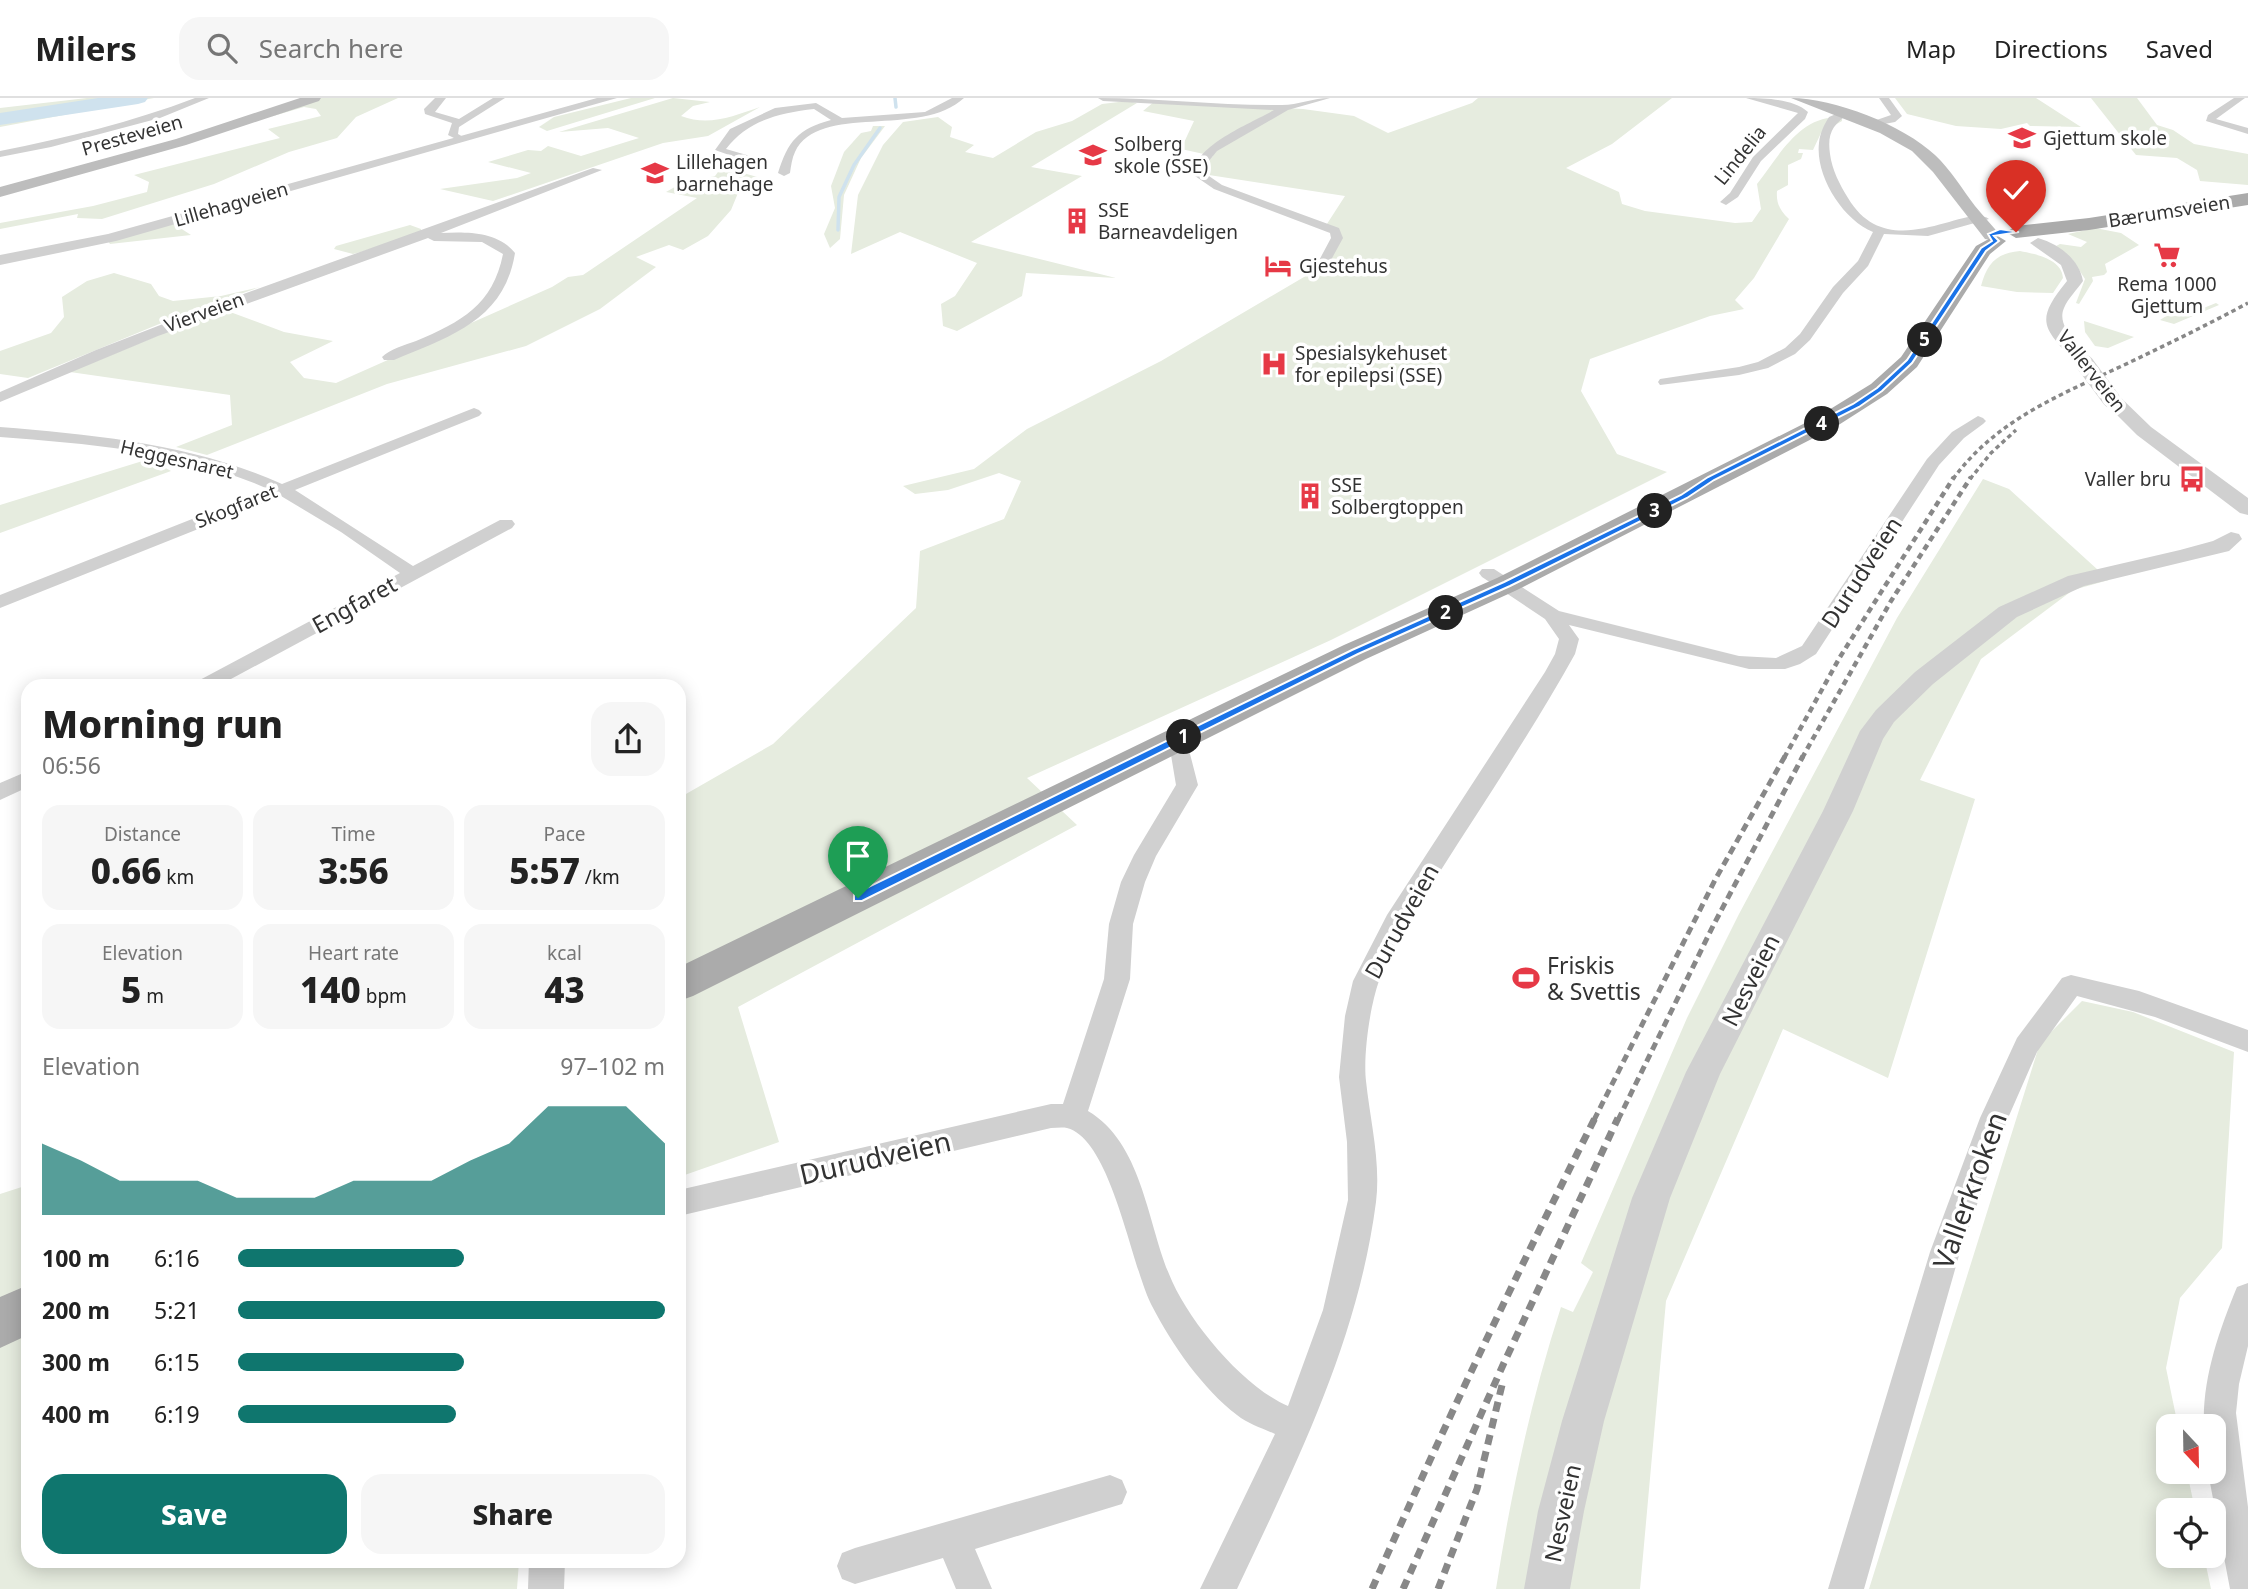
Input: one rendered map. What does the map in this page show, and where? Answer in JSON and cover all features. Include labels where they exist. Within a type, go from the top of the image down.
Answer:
[{"type":"main road","name":"Presteveien","points":[[0,192],[191,138],[314,98]]},
{"type":"main road","points":[[1798,98],[1872,125]]},
{"type":"main road","name":"Vallerveien","points":[[1872,125],[1926,155],[2005,233]]},
{"type":"main road","name":"Bærumsveien","points":[[686,982],[1355,652],[1405,618],[1684,496],[1711,479],[1828,422],[1879,389],[1909,362],[1975,265],[1992,255],[2005,233],[2042,236],[2089,224],[2248,199]]},
{"type":"main road","points":[[0,1323],[21,1312]]},
{"type":"street","points":[[0,154],[132,123],[188,106],[204,98]]},
{"type":"street","points":[[441,98],[431,104],[430,114],[459,122]]},
{"type":"street","points":[[468,136],[452,131],[459,122],[500,98]]},
{"type":"street","name":"Lillehagveien","points":[[0,260],[110,238],[611,98]]},
{"type":"street","points":[[753,160],[720,150],[734,131],[775,111],[816,106],[826,102],[827,98]]},
{"type":"street","points":[[784,173],[788,150],[796,139],[839,121],[927,114],[959,98]]},
{"type":"street","points":[[1102,98],[1284,108]]},
{"type":"street","points":[[1321,268],[1337,238],[1335,231],[1257,204],[1218,187],[1201,176],[1199,167],[1213,149],[1284,108],[1325,98]]},
{"type":"street","name":"Lindelia","points":[[1726,202],[1757,159],[1803,112],[1797,108],[1751,98]]},
{"type":"street","points":[[1872,125],[1897,116],[1884,98]]},
{"type":"street","points":[[2240,98],[2212,117],[2211,121],[2248,131]]},
{"type":"street","points":[[816,106],[839,121]]},
{"type":"street","points":[[1843,114],[1834,117],[1825,135],[1822,153],[1825,165],[1851,211],[1879,232],[2005,233]]},
{"type":"street","name":"Vierveien","points":[[0,398],[167,326],[413,239],[597,170]]},
{"type":"street","points":[[1665,382],[1739,371],[1763,365],[1790,351],[1805,337],[1838,290],[1864,263],[1879,232]]},
{"type":"street","name":"Vallerveien","points":[[2005,233],[2071,267],[2074,281],[2054,310],[2053,316],[2061,333],[2111,399],[2244,533]]},
{"type":"street","name":"Vierveien","points":[[389,357],[456,326],[488,306],[499,292],[509,260],[509,253],[492,240],[454,236],[413,239]]},
{"type":"street","name":"Skogfaret","points":[[0,602],[474,413]]},
{"type":"street","name":"Durudveien","points":[[1552,615],[1739,662],[1769,666],[1798,659],[1810,650],[1933,462],[1958,435],[1978,421]]},
{"type":"street","name":"Heggesnaret","points":[[0,432],[86,440],[156,451],[237,471],[280,489],[358,535],[411,573]]},
{"type":"street","name":"Engfaret","points":[[217,679],[506,524]]},
{"type":"street","name":"Nesveien","points":[[1546,1589],[1561,1511],[1583,1421],[1651,1198],[1703,1072],[1838,811],[1870,737],[1885,716],[1917,684],[2008,612],[2076,581],[2185,556],[2244,533]]},
{"type":"street","name":"Durudveien","points":[[1218,1589],[1296,1426],[1320,1367],[1338,1310],[1362,1200],[1361,1142],[1352,1077],[1358,1016],[1366,981],[1396,922],[1565,654],[1569,639],[1552,615],[1498,578]]},
{"type":"street","points":[[1182,755],[1187,785],[1145,855],[1133,882],[1121,924],[1117,979],[1072,1117],[1092,1129],[1110,1153],[1126,1185],[1161,1293],[1208,1360],[1248,1403],[1296,1426]]},
{"type":"street","points":[[0,792],[21,782]]},
{"type":"street","name":"Vallerkroken","points":[[1846,1589],[1945,1252],[1999,1106],[2026,1046],[2052,1007],[2071,985],[2160,1006],[2248,1041]]},
{"type":"street","name":"Durudveien","points":[[686,1201],[1051,1116],[1072,1117]]},
{"type":"street","points":[[2248,1298],[2232,1346],[2220,1411],[2226,1487],[2248,1589]]},
{"type":"street","points":[[855,1566],[1110,1492]]},
{"type":"street","points":[[953,1537],[974,1589]]},
{"type":"street","points":[[546,1589],[547,1568]]},
{"type":"shaded area","points":[[87,98],[154,98],[0,127],[0,108]]},
{"type":"shaded area","points":[[321,98],[398,98],[356,117],[337,138],[289,152],[214,184],[102,219],[77,218],[78,214],[0,229],[0,223],[93,206],[147,192],[149,182],[134,175],[280,138],[268,129],[321,116],[316,109],[304,107],[270,117]]},
{"type":"shaded area","points":[[631,98],[655,98],[547,131],[539,127],[554,117]]},
{"type":"shaded area","points":[[673,98],[710,102],[693,106],[681,116],[691,119],[721,119],[760,107],[708,136],[663,143],[493,201],[440,189],[517,178],[531,173],[488,162],[528,150],[541,151],[548,146],[581,156],[639,138],[608,128],[559,132]]},
{"type":"shaded area","points":[[1478,98],[1672,98],[1612,144],[1566,168],[1619,192],[1622,204],[1645,211],[1735,223],[1752,222],[1761,209],[1757,184],[1792,139],[1815,122],[1827,118],[1842,118],[1842,121],[1821,133],[1813,150],[1799,149],[1798,153],[1803,153],[1801,159],[1788,165],[1788,185],[1777,191],[1777,195],[1779,206],[1789,219],[1754,278],[1735,300],[1744,309],[1710,316],[1590,359],[1581,391],[1617,454],[1667,472],[1331,640],[1027,778],[1077,825],[738,1007],[779,1142],[686,1175],[686,794],[773,744],[916,608],[920,551],[1004,519],[1021,481],[999,473],[948,490],[915,494],[903,486],[974,469],[1027,429],[1161,361],[1321,267],[1335,232],[1325,227],[1345,196],[1209,175],[1208,160],[1213,156],[1181,149],[1194,121],[1143,111],[1155,101],[1303,109],[1354,116],[1388,133],[1472,103]]},
{"type":"shaded area","points":[[1895,98],[2036,98],[2081,127],[2030,126],[2027,123],[2001,129],[1956,126],[1907,114]]},
{"type":"shaded area","points":[[2091,98],[2137,98],[2157,125],[2173,130],[2194,144],[2248,154],[2248,185],[2200,181],[2197,170],[2177,158],[2136,155]]},
{"type":"shaded area","points":[[1127,101],[1137,103],[1031,167],[1082,176],[971,242],[1116,278],[1026,273],[1022,296],[957,331],[943,326],[941,304],[955,296],[977,263],[900,232],[851,254],[858,195],[883,145],[903,122],[938,117],[952,127],[950,137],[974,145],[965,152],[993,158],[1036,132],[1072,121],[1102,104]]},
{"type":"shaded area","points":[[873,126],[885,126],[861,158],[844,195],[840,239],[830,248],[824,234],[835,208],[831,186],[844,152],[861,133],[871,131]]},
{"type":"shaded area","points":[[729,169],[761,178],[738,193],[731,210],[708,236],[683,250],[669,245],[636,257],[656,267],[600,309],[526,346],[387,384],[207,455],[176,447],[232,425],[230,395],[70,372],[222,309],[284,332],[333,341],[290,362],[304,378],[336,383],[552,287],[568,277],[583,275],[697,198],[666,192],[680,184],[715,176],[718,172]]},
{"type":"shaded area","points":[[174,224],[191,235],[110,244],[108,241]]},
{"type":"shaded area","points":[[410,225],[421,229],[421,232],[353,254],[334,249],[336,246]]},
{"type":"shaded area","points":[[2095,228],[2121,233],[2139,245],[2105,264],[2107,272],[2092,277],[2093,281],[2079,304],[2076,303],[2085,279],[2072,259],[2054,247],[2060,244],[2081,247],[2087,242],[2068,234]]},
{"type":"shaded area","points":[[2020,251],[2047,258],[2058,266],[2063,278],[2053,293],[2017,292],[1981,286],[1994,261],[2005,254]]},
{"type":"shaded area","points":[[114,273],[151,284],[159,296],[173,301],[221,296],[260,287],[186,313],[28,378],[0,374],[0,351],[51,333],[64,317],[62,297],[87,281]]},
{"type":"shaded area","points":[[2216,303],[2219,305],[2174,324],[2160,320],[2185,304],[2201,309]]},
{"type":"shaded area","points":[[2084,321],[2134,337],[2108,348],[2095,346],[2085,332]]},
{"type":"shaded area","points":[[149,459],[171,471],[0,533],[0,505]]},
{"type":"shaded area","points":[[1983,479],[2009,489],[2109,580],[2073,590],[1981,659],[1920,780],[1975,799],[1888,1078],[1783,1029],[1666,1301],[1640,1589],[1496,1589],[1523,1447],[1540,1376],[1561,1307],[1573,1312],[1593,1272],[1581,1263],[1687,1018],[1739,914],[1897,618]]},
{"type":"shaded area","points":[[2082,1001],[2133,1012],[2234,1052],[2222,1248],[2180,1298],[2166,1368],[2176,1414],[2156,1414],[2156,1484],[2190,1484],[2192,1498],[2156,1498],[2156,1568],[2207,1568],[2211,1589],[1869,1589],[2040,1043]]},
{"type":"shaded area","points":[[21,1187],[21,1568],[518,1568],[517,1589],[0,1589],[0,1194]]},
{"type":"waterway","points":[[0,119],[138,98]]},
{"type":"waterway","points":[[895,98],[896,107]]},
{"type":"waterway","points":[[838,230],[839,197],[854,165],[880,128]]},
{"type":"railway","points":[[1953,479],[1970,458],[1989,441],[2031,411],[2248,303]]},
{"type":"railway","points":[[1970,479],[1991,453],[2016,430]]},
{"type":"railway","points":[[1784,758],[1840,657],[1954,477]]},
{"type":"railway","points":[[1802,758],[1891,601],[1971,477]]},
{"type":"railway","points":[[1595,1119],[1715,880],[1785,756]]},
{"type":"railway","points":[[1618,1120],[1714,924],[1803,756]]},
{"type":"railway","points":[[1403,1589],[1618,1118]]},
{"type":"railway","points":[[1372,1589],[1480,1352],[1595,1119]]},
{"type":"railway","points":[[1438,1589],[1477,1489],[1503,1381]]},
{"type":"place","name":"Gjettum skole","points":[[2022,138]]},
{"type":"place","name":"Solberg skole (SSE)","points":[[1093,155]]},
{"type":"place","name":"Lillehagen barnehage","points":[[655,173]]},
{"type":"place","name":"SSE Barneavdeligen","points":[[1077,221]]},
{"type":"place","name":"Rema 1000 Gjettum","points":[[2167,255]]},
{"type":"place","name":"Gjestehus","points":[[1278,266]]},
{"type":"place","name":"Spesialsykehuset for epilepsi (SSE)","points":[[1274,364]]},
{"type":"place","name":"Valler bru","points":[[2192,479]]},
{"type":"place","name":"SSE Solbergtoppen","points":[[1310,496]]},
{"type":"place","name":"Friskis & Svettis","points":[[1526,978]]},
{"type":"route","points":[[858,898],[1355,652],[1507,584],[1828,422],[1879,389],[1909,362],[1983,250],[1996,241],[1991,235],[2000,231],[2016,232]]}]
